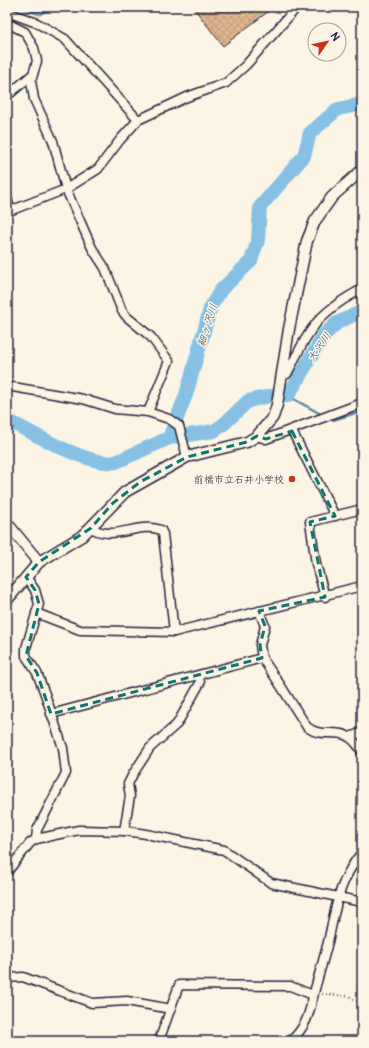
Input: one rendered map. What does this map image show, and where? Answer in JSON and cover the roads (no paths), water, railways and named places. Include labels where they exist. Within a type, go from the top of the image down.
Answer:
[{"type":"street","points":[[7,197],[8,211],[66,189],[98,169],[120,140],[138,120],[174,102],[226,83],[246,65],[297,7]]},
{"type":"street","points":[[7,12],[37,23],[65,39],[138,120]]},
{"type":"street","points":[[7,23],[25,32],[34,48],[37,61],[31,82],[34,99],[53,141],[66,189],[92,248],[105,268],[122,311],[126,318],[150,337],[169,361],[148,412]]},
{"type":"street","points":[[7,96],[33,74]]},
{"type":"street","points":[[7,600],[39,562],[91,528],[125,492],[187,457],[248,442],[257,436],[272,417],[277,405],[307,241],[316,221],[332,197],[362,170]]},
{"type":"street","points":[[282,376],[287,374],[317,320],[344,298],[362,289]]},
{"type":"street","points":[[7,386],[83,399],[115,408],[148,412],[169,419],[179,426],[183,434],[187,457]]},
{"type":"street","points":[[257,436],[266,440],[362,403]]},
{"type":"street","points":[[292,431],[335,516]]},
{"type":"street","points":[[325,597],[316,564],[310,522],[362,509]]},
{"type":"street","points":[[7,523],[39,562]]},
{"type":"street","points":[[91,528],[99,533],[119,533],[154,527],[161,530],[163,534],[174,632]]},
{"type":"street","points":[[26,577],[35,590],[39,604],[26,648],[26,656],[37,673],[63,748],[66,773],[37,830],[36,839]]},
{"type":"street","points":[[36,613],[80,630],[174,632],[259,611],[325,597],[362,586]]},
{"type":"street","points":[[259,611],[265,626],[260,644],[262,658],[278,680],[306,727],[315,731],[340,733],[350,736],[362,732]]},
{"type":"street","points":[[51,714],[262,658]]},
{"type":"street","points":[[124,831],[130,796],[128,784],[150,748],[177,724],[200,683],[199,675]]},
{"type":"street","points":[[350,736],[362,752]]},
{"type":"street","points":[[7,872],[30,843],[36,839],[79,830],[124,831],[224,850],[271,884],[285,888],[337,896],[362,902]]},
{"type":"street","points":[[291,1041],[306,1025],[328,944],[337,896],[352,864],[362,852]]},
{"type":"street","points":[[7,978],[23,977],[92,1003],[127,1001],[171,1009]]},
{"type":"street","points":[[159,1041],[179,985],[290,986],[314,994]]},
{"type":"water","points":[[15,7],[53,7],[40,15]]},
{"type":"waterway","name":"細ヶ沢川","points":[[169,438],[186,395],[211,306],[221,290],[251,261],[258,240],[260,207],[304,156],[310,133],[338,109],[362,104]]},
{"type":"waterway","name":"細ヶ沢川","points":[[7,420],[61,448],[91,459],[105,462],[116,462],[169,438],[214,431],[224,424],[248,401],[270,396],[288,396],[324,335],[337,323],[362,311]]},
{"type":"waterway","points":[[288,396],[319,413]]},
{"type":"waterway","points":[[330,419],[333,420],[362,411]]},
{"type":"place","name":"前橋市立石井小学校","points":[[292,479]]},
{"type":"water label","name":"大沢川","points":[[319,347]]}]
